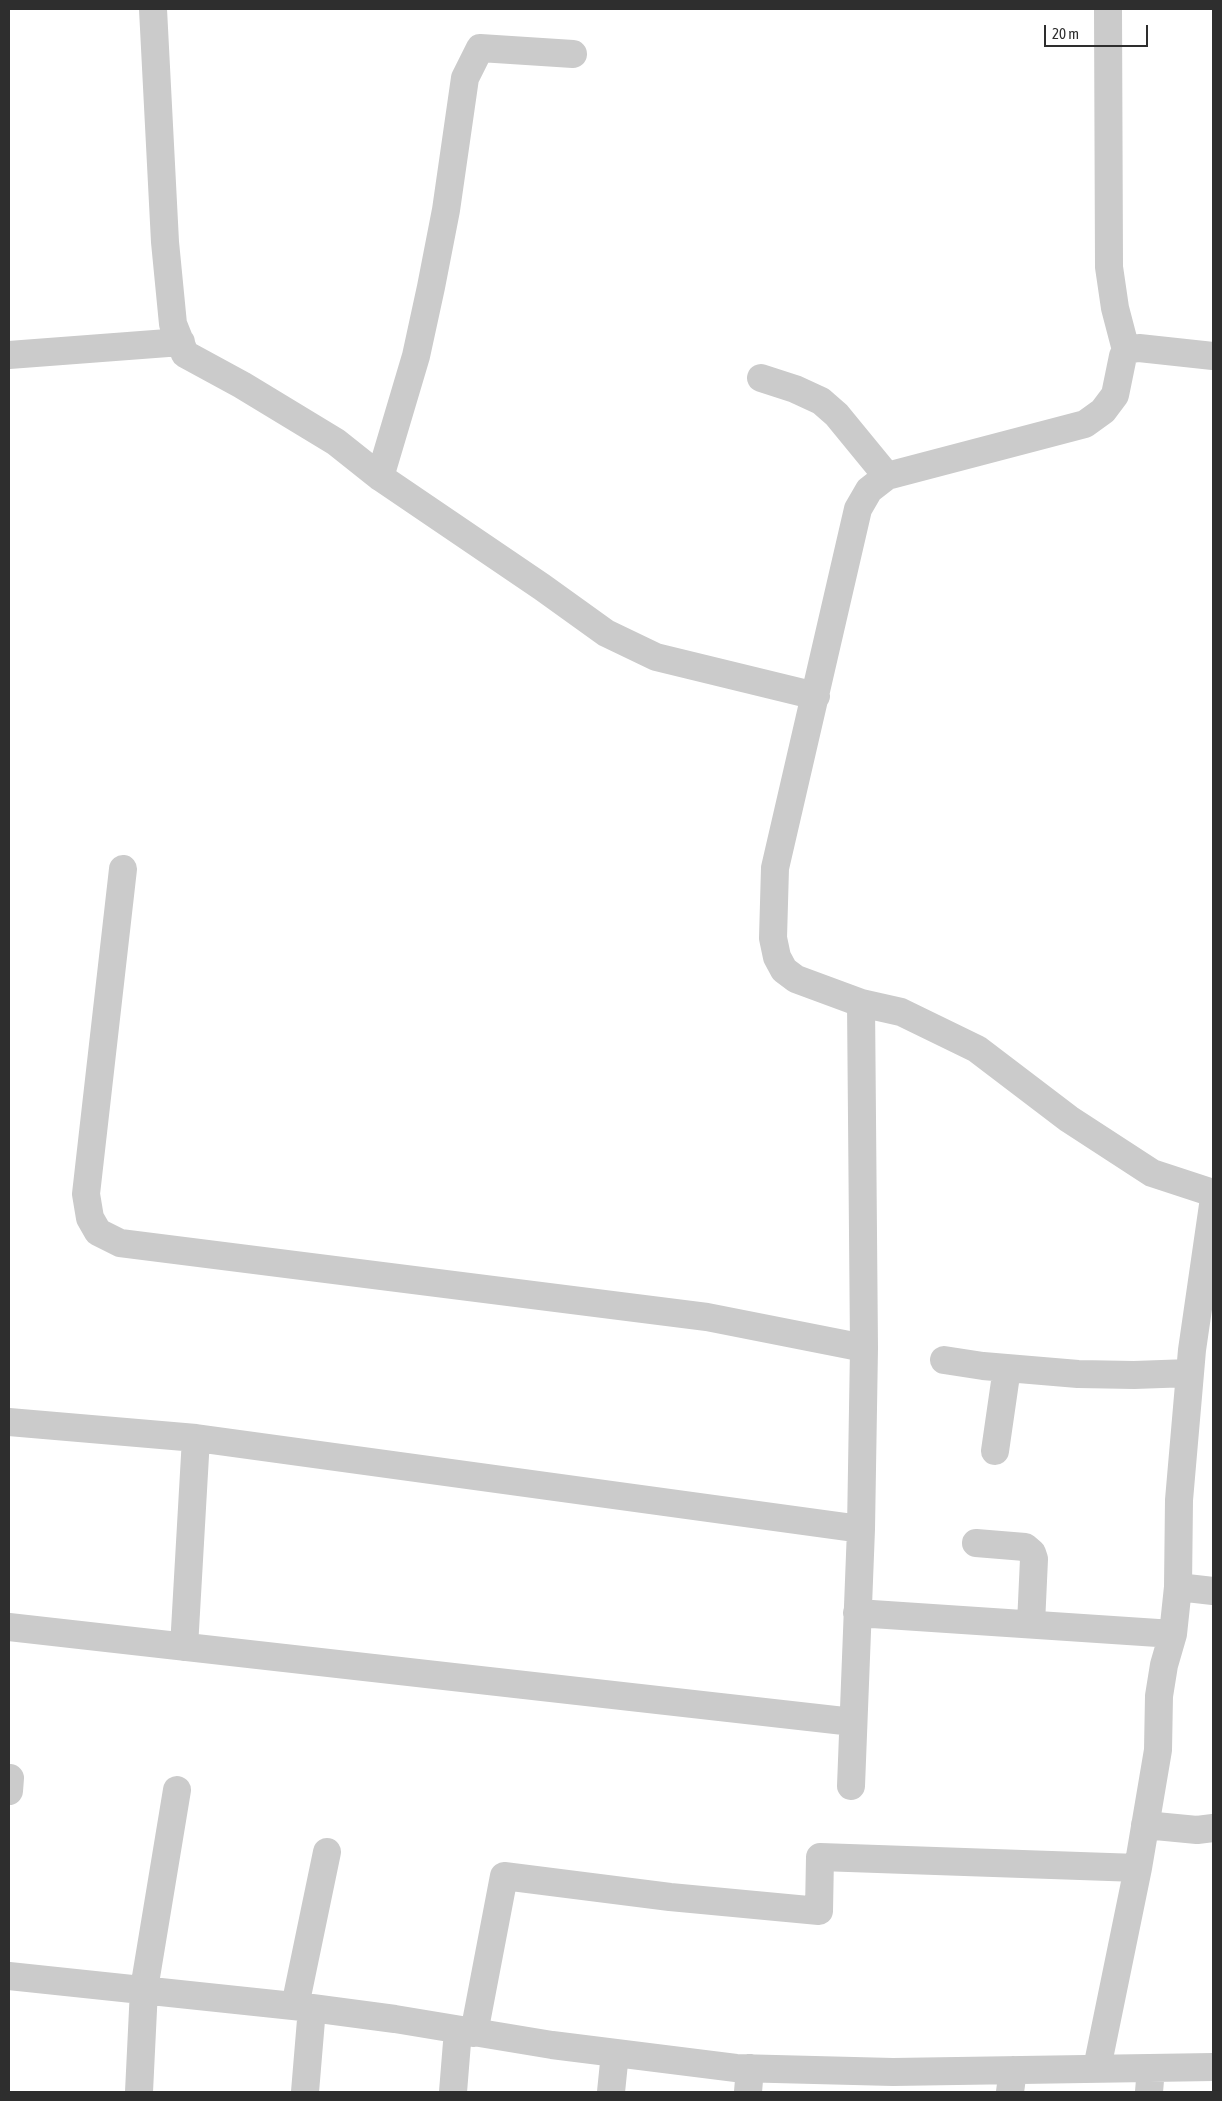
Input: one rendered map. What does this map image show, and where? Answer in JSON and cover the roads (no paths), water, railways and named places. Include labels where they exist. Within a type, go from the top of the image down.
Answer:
[{"type":"street","points":[[153,9],[165,242],[173,324],[186,354],[242,385],[336,442],[380,477],[542,587],[606,634],[656,657],[816,696]]},
{"type":"street","points":[[1108,9],[1108,267],[1115,308],[1126,350],[1115,395],[1103,411],[1085,424],[887,476],[869,490],[858,509],[775,868],[773,938],[777,957],[784,970],[796,980],[862,1003],[901,1012],[977,1049],[1069,1119],[1152,1173],[1213,1193]]},
{"type":"street","points":[[380,477],[416,356],[431,287],[446,210],[465,78],[480,48],[573,54]]},
{"type":"street","points":[[9,354],[181,342]]},
{"type":"street","points":[[1126,350],[1139,348],[1213,356]]},
{"type":"street","points":[[761,378],[796,389],[821,401],[837,415],[887,476]]},
{"type":"street","points":[[123,869],[86,1194],[90,1218],[98,1232],[120,1243],[707,1317],[864,1348]]},
{"type":"street","points":[[851,1786],[861,1529],[864,1348],[862,1003]]},
{"type":"street","points":[[1097,2068],[1138,1868],[1158,1750],[1159,1696],[1164,1665],[1173,1634],[1178,1588],[1179,1500],[1198,1359],[1213,1206]]},
{"type":"street","points":[[944,1360],[1078,1374],[1134,1375],[1198,1359]]},
{"type":"street","points":[[995,1451],[1007,1368]]},
{"type":"street","points":[[9,1422],[196,1438],[861,1529]]},
{"type":"street","points":[[184,1648],[196,1438]]},
{"type":"street","points":[[976,1543],[1026,1547],[1032,1553],[1034,1559],[1031,1624]]},
{"type":"street","points":[[1178,1588],[1213,1591]]},
{"type":"street","points":[[857,1613],[1173,1634]]},
{"type":"street","points":[[9,1627],[854,1722]]},
{"type":"street","points":[[139,2092],[144,1990],[177,1790]]},
{"type":"street","points":[[1145,1825],[1197,1830],[1213,1828]]},
{"type":"street","points":[[304,2092],[304,2007],[327,1852]]},
{"type":"street","points":[[453,2092],[504,1876],[670,1896],[819,1911],[820,1857],[1138,1868]]},
{"type":"street","points":[[9,1976],[304,2007],[395,2019],[615,2053],[749,2080],[1012,2081],[1097,2068],[1150,2080],[1213,2067]]},
{"type":"street","points":[[611,2092],[615,2053]]}]
